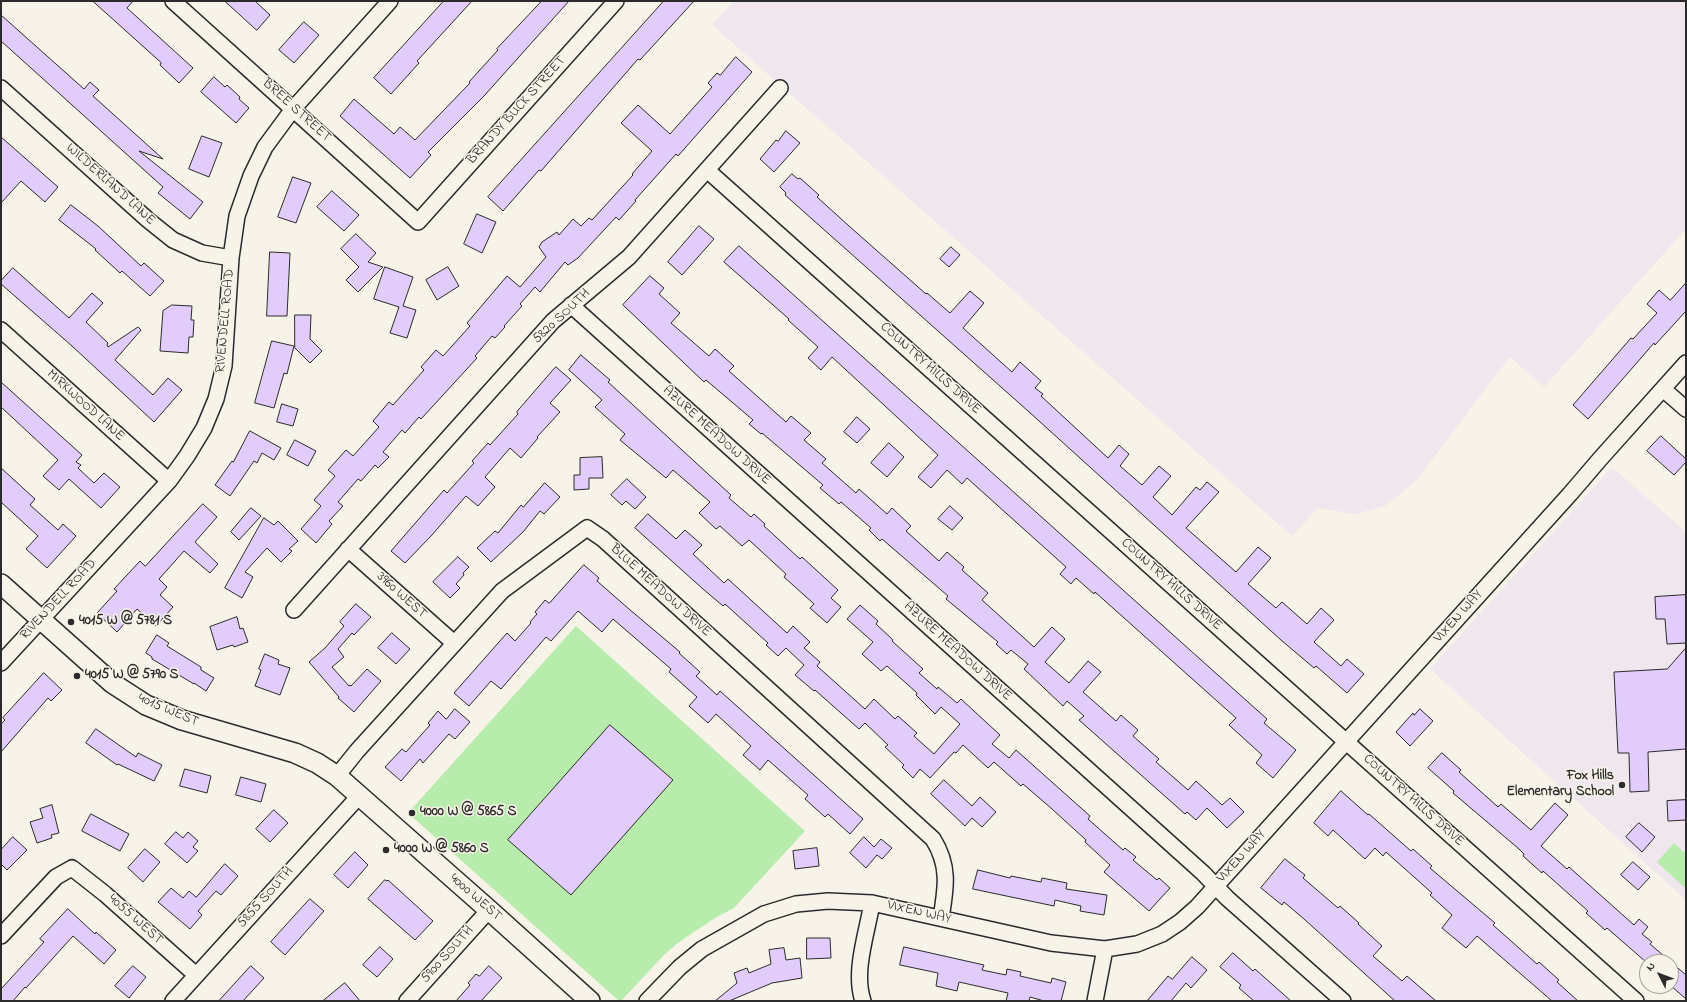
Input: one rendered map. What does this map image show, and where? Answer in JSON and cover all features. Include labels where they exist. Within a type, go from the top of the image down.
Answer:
[{"type":"street","name":"BREE STREET","points":[[173,1],[418,222]]},
{"type":"street","name":"RIVENDELL ROAD","points":[[1,663],[169,481],[187,456],[204,428],[216,399],[224,366],[231,258],[237,216],[251,176],[265,147],[293,109],[390,1]]},
{"type":"street","name":"BRANDY BUCK STREET","points":[[418,222],[616,1]]},
{"type":"street","name":"WILDERLAND LANE","points":[[1,88],[148,220],[173,240],[202,253],[231,258]]},
{"type":"street","name":"5820 SOUTH","points":[[294,610],[548,327],[571,305],[613,272],[629,257],[780,88]]},
{"type":"street","name":"COUNTRY HILLS DRIVE","points":[[707,170],[1636,1001]]},
{"type":"street","name":"AZURE MEADOW DRIVE","points":[[571,305],[1203,872],[1244,914],[1339,1000]]},
{"type":"street","name":"MIRKWOOD LANE","points":[[1,330],[169,481]]},
{"type":"street","name":"VIXEN WAY","points":[[647,1001],[680,967],[702,949],[764,914],[796,904],[828,901],[872,903],[1051,942],[1105,949],[1137,944],[1162,934],[1180,922],[1197,907],[1570,494],[1600,458],[1686,363]]},
{"type":"street","points":[[1663,389],[1686,409]]},
{"type":"street","name":"BLUE MEADOW DRIVE","points":[[337,776],[357,751],[502,591],[587,528],[602,539],[933,839],[944,860],[946,876],[941,918]]},
{"type":"street","name":"3960 WEST","points":[[348,550],[454,643]]},
{"type":"street","name":"4015 WEST","points":[[1,584],[112,683],[146,705],[182,720],[295,753],[337,776],[360,796]]},
{"type":"street","name":"4000 WEST","points":[[360,796],[590,1001]]},
{"type":"street","name":"5855 SOUTH","points":[[173,1001],[360,796]]},
{"type":"street","name":"4055 WEST","points":[[1,936],[56,877],[72,868],[105,894],[196,975]]},
{"type":"street","points":[[863,1001],[858,974],[872,903]]},
{"type":"street","name":"5900 SOUTH","points":[[407,1001],[489,910]]},
{"type":"street","points":[[1095,1001],[1105,949]]},
{"type":"shaded area","points":[[734,1],[1686,1],[1686,229],[1544,387],[1510,357],[1414,483],[1385,506],[1355,514],[1318,508],[1292,536],[712,25]]},
{"type":"shaded area","name":"Fox Hills Elementary School","points":[[1612,467],[1686,532],[1686,900],[1430,669]]},
{"type":"green space","points":[[576,626],[805,831],[734,908],[715,918],[679,942],[664,955],[621,1001],[619,1001],[408,813]]},
{"type":"green space","points":[[1674,843],[1686,854],[1686,889],[1657,862]]},
{"type":"building","points":[[93,1],[133,1],[127,8],[193,68],[179,83],[160,65],[161,63]]},
{"type":"building","points":[[225,1],[255,1],[270,15],[257,30]]},
{"type":"building","points":[[444,1],[472,1],[417,61],[419,63],[391,94],[374,78]]},
{"type":"building","points":[[542,1],[569,1],[484,96],[428,152],[431,155],[410,178],[340,116],[354,99],[394,134],[400,127],[415,140],[470,83],[469,82],[498,50],[497,49]]},
{"type":"building","points":[[664,1],[694,1],[640,60],[638,59],[541,171],[539,170],[503,211],[488,197]]},
{"type":"building","points":[[1,15],[84,89],[90,82],[99,90],[93,96],[163,159],[139,151],[203,202],[190,219],[158,193],[163,187],[1,41]]},
{"type":"building","points":[[304,22],[319,35],[294,63],[279,50]]},
{"type":"building","points":[[736,57],[752,72],[678,156],[676,154],[619,220],[616,217],[578,258],[568,265],[565,262],[540,292],[535,287],[520,304],[522,306],[504,326],[505,327],[495,338],[492,336],[475,356],[477,358],[421,419],[419,417],[405,433],[402,430],[383,452],[389,457],[378,468],[375,465],[361,481],[358,479],[338,502],[343,506],[329,521],[332,524],[316,543],[301,529],[321,506],[314,500],[335,476],[328,470],[346,450],[353,456],[379,427],[373,421],[389,402],[393,405],[424,370],[421,367],[436,350],[443,356],[470,326],[467,323],[507,276],[520,287],[546,257],[539,247],[542,242],[557,232],[559,235],[573,219],[581,226],[589,218],[592,220],[633,175],[632,174],[652,151],[621,123],[638,105],[670,134],[712,87],[708,83],[717,73],[720,75]]},
{"type":"building","points":[[214,77],[225,87],[227,85],[249,108],[236,123],[201,92]]},
{"type":"building","points":[[786,131],[800,143],[774,172],[760,159],[776,140],[778,141]]},
{"type":"building","points":[[202,136],[222,143],[209,177],[189,169]]},
{"type":"building","points":[[1,137],[58,187],[45,202],[21,181],[1,203]]},
{"type":"building","points":[[792,174],[798,179],[800,178],[819,195],[817,197],[849,226],[926,294],[927,293],[950,313],[970,291],[984,303],[963,328],[1012,372],[1020,362],[1041,381],[1035,388],[1043,394],[1041,396],[1108,458],[1119,445],[1129,454],[1120,466],[1142,485],[1159,466],[1171,476],[1153,497],[1172,515],[1196,487],[1200,490],[1207,482],[1219,492],[1186,528],[1236,572],[1258,547],[1271,558],[1248,584],[1276,608],[1282,602],[1307,624],[1321,608],[1334,620],[1314,642],[1341,666],[1347,659],[1364,674],[1347,693],[1316,666],[1314,668],[1281,640],[1028,411],[785,195],[786,193],[780,187]]},
{"type":"building","points":[[293,177],[311,183],[296,223],[278,217]]},
{"type":"building","points":[[332,191],[359,215],[344,231],[317,207]]},
{"type":"building","points":[[71,205],[98,226],[141,266],[144,263],[164,281],[150,296],[122,271],[120,273],[95,250],[96,249],[59,220]]},
{"type":"building","points":[[477,214],[496,222],[482,253],[464,244]]},
{"type":"building","points":[[699,226],[714,239],[682,275],[668,262]]},
{"type":"building","points":[[356,234],[376,253],[368,262],[383,267],[358,292],[346,280],[359,267],[341,249]]},
{"type":"building","points":[[739,246],[1267,719],[1264,723],[1296,750],[1273,778],[1256,763],[1262,755],[1229,725],[1236,718],[1095,592],[1094,594],[1076,578],[1071,584],[1060,574],[1066,567],[967,478],[962,484],[947,470],[931,488],[918,477],[938,455],[832,357],[821,370],[808,358],[818,347],[788,320],[789,319],[724,262]]},
{"type":"building","points":[[951,247],[960,255],[949,267],[940,259]]},
{"type":"building","points":[[270,252],[290,253],[287,316],[267,316]]},
{"type":"building","points":[[385,267],[413,277],[403,306],[416,310],[407,338],[390,333],[399,307],[374,299]]},
{"type":"building","points":[[448,267],[459,286],[437,300],[426,280]]},
{"type":"building","points":[[13,268],[69,318],[92,293],[103,303],[86,322],[108,343],[108,347],[138,327],[141,330],[115,360],[153,395],[168,378],[182,390],[154,422],[72,346],[1,284],[1,281]]},
{"type":"building","points":[[650,276],[664,288],[659,294],[680,313],[671,323],[709,356],[715,349],[734,366],[729,371],[786,422],[791,416],[811,433],[804,440],[826,459],[822,463],[856,493],[859,489],[887,514],[892,508],[911,526],[906,531],[939,561],[947,552],[964,567],[962,570],[988,593],[982,600],[1034,647],[1052,627],[1065,639],[1045,662],[1069,683],[1088,661],[1101,672],[1083,692],[1116,721],[1121,715],[1138,730],[1133,736],[1159,759],[1156,762],[1188,790],[1196,781],[1222,805],[1230,798],[1244,812],[1227,828],[1207,808],[1196,820],[1187,812],[1185,814],[1079,720],[1084,716],[1067,701],[1063,706],[1024,669],[1028,664],[1011,650],[1007,654],[996,644],[998,642],[946,599],[948,596],[882,539],[880,541],[869,530],[871,528],[841,502],[839,504],[820,488],[823,485],[762,433],[761,434],[749,424],[753,420],[706,380],[704,382],[623,305]]},
{"type":"building","points":[[1686,283],[1686,311],[1655,345],[1654,343],[1588,419],[1573,405],[1631,338],[1633,339],[1657,313],[1647,304],[1659,290],[1670,300]]},
{"type":"building","points":[[172,305],[192,306],[191,320],[194,320],[193,337],[189,337],[188,353],[160,351],[163,311]]},
{"type":"building","points":[[295,315],[311,315],[310,339],[322,351],[310,363],[295,348]]},
{"type":"building","points":[[272,341],[294,346],[287,374],[284,373],[274,408],[255,403]]},
{"type":"building","points":[[581,355],[610,380],[608,382],[731,495],[729,498],[751,517],[754,514],[765,524],[764,526],[800,559],[802,557],[838,590],[831,598],[841,607],[827,623],[810,608],[814,604],[784,577],[786,574],[749,540],[742,546],[720,526],[716,529],[699,513],[710,502],[673,470],[666,478],[620,440],[625,434],[595,407],[602,400],[569,370]]},
{"type":"building","points":[[556,367],[571,380],[550,403],[560,412],[537,437],[538,438],[521,458],[510,448],[485,477],[495,487],[478,506],[466,496],[405,563],[391,551],[444,490],[447,493],[474,463],[472,461],[488,443],[490,445],[518,414],[517,412]]},
{"type":"building","points":[[1,382],[82,455],[76,462],[81,465],[78,468],[94,483],[104,473],[120,487],[101,508],[69,479],[59,490],[43,476],[58,460],[1,407]]},
{"type":"building","points":[[282,404],[298,409],[293,426],[277,422]]},
{"type":"building","points":[[857,417],[870,429],[857,443],[844,432]]},
{"type":"building","points":[[250,431],[281,448],[274,460],[262,453],[257,463],[254,461],[230,496],[215,485],[232,461],[233,462]]},
{"type":"building","points":[[1661,436],[1686,459],[1686,462],[1674,475],[1647,451]]},
{"type":"building","points":[[295,440],[316,451],[308,466],[287,455]]},
{"type":"building","points":[[889,443],[904,457],[887,477],[871,463]]},
{"type":"building","points":[[602,457],[603,478],[589,478],[589,489],[574,490],[574,475],[580,475],[580,458]]},
{"type":"building","points":[[1,468],[35,499],[30,505],[58,530],[63,524],[76,536],[47,568],[26,549],[38,536],[1,502]]},
{"type":"building","points":[[627,479],[646,497],[635,509],[626,501],[622,505],[611,495]]},
{"type":"building","points":[[545,483],[560,497],[544,514],[540,511],[523,532],[491,562],[477,548],[495,531],[498,533],[521,505],[523,507]]},
{"type":"building","points":[[203,504],[217,517],[195,542],[218,564],[210,573],[184,551],[159,579],[167,587],[160,595],[173,607],[156,626],[137,609],[117,632],[97,613],[117,591],[114,589],[140,561],[145,566]]},
{"type":"building","points":[[950,506],[963,518],[952,530],[938,519]]},
{"type":"building","points":[[251,508],[261,516],[239,540],[231,532]]},
{"type":"building","points":[[648,514],[676,539],[685,530],[702,545],[693,554],[724,583],[728,579],[787,633],[793,626],[810,642],[804,648],[820,662],[817,666],[865,709],[874,699],[895,719],[898,716],[917,733],[914,736],[934,754],[960,724],[941,707],[935,714],[916,695],[917,693],[887,666],[881,671],[862,654],[873,642],[847,619],[860,605],[878,621],[876,624],[893,640],[892,641],[923,669],[919,673],[937,689],[938,687],[957,703],[961,699],[1000,735],[992,744],[1009,758],[1016,750],[1090,816],[1088,819],[1123,850],[1125,848],[1136,857],[1133,860],[1157,880],[1159,878],[1170,888],[1149,911],[1104,872],[1110,865],[1085,842],[1086,840],[1052,809],[1023,784],[1021,786],[994,762],[988,768],[963,745],[956,753],[954,752],[930,778],[920,769],[913,778],[902,767],[904,765],[885,747],[888,745],[865,723],[859,729],[815,690],[814,691],[795,675],[804,665],[786,648],[778,656],[766,645],[768,643],[725,604],[723,606],[635,528]]},
{"type":"building","points":[[264,518],[274,525],[278,521],[298,541],[289,549],[292,551],[281,562],[267,548],[245,572],[253,577],[242,598],[225,588]]},
{"type":"building","points":[[458,557],[469,567],[456,584],[460,588],[450,598],[433,582]]},
{"type":"building","points":[[584,565],[599,578],[597,581],[680,652],[679,653],[700,672],[696,676],[717,695],[720,691],[863,819],[850,834],[828,814],[825,817],[805,799],[808,795],[768,760],[760,770],[743,755],[751,746],[716,714],[708,723],[689,706],[697,697],[669,672],[671,669],[613,619],[602,632],[578,611],[551,641],[546,637],[501,689],[491,681],[469,706],[454,693],[507,633],[515,641],[531,623],[530,622],[537,614],[535,612],[545,600],[549,603]]},
{"type":"building","points":[[1686,595],[1686,643],[1667,644],[1665,619],[1656,619],[1655,597]]},
{"type":"building","points":[[356,604],[371,617],[354,635],[352,633],[338,649],[344,657],[332,667],[349,686],[351,686],[367,669],[381,681],[354,712],[338,698],[339,697],[309,662],[325,648],[344,626],[340,622]]},
{"type":"building","points":[[237,617],[240,629],[243,628],[248,642],[234,647],[233,645],[217,650],[210,627]]},
{"type":"building","points":[[392,633],[410,649],[396,664],[378,648]]},
{"type":"building","points":[[157,635],[169,643],[167,646],[201,667],[201,670],[214,678],[206,691],[152,659],[152,657],[146,653]]},
{"type":"building","points":[[1686,648],[1686,749],[1648,752],[1649,791],[1630,792],[1629,753],[1618,753],[1614,672],[1667,669]]},
{"type":"building","points":[[265,654],[279,660],[278,664],[290,668],[280,695],[255,686],[261,670],[259,669]]},
{"type":"building","points":[[44,673],[62,690],[51,701],[48,698],[1,752],[1,724],[5,720],[3,718]]},
{"type":"building","points":[[455,709],[470,722],[455,739],[449,734],[423,763],[420,759],[401,781],[385,767],[402,749],[406,752],[430,725],[428,723],[438,711],[446,719]]},
{"type":"building","points":[[1420,709],[1433,721],[1410,746],[1396,732],[1413,713],[1414,715]]},
{"type":"building","points":[[610,725],[673,780],[571,895],[508,840]]},
{"type":"building","points":[[96,729],[136,757],[138,753],[162,765],[154,781],[118,764],[117,765],[86,743]]},
{"type":"building","points":[[1442,753],[1461,770],[1459,772],[1498,807],[1501,804],[1531,830],[1555,803],[1568,815],[1541,846],[1567,869],[1569,867],[1634,925],[1639,919],[1648,927],[1642,934],[1652,942],[1650,944],[1662,954],[1639,954],[1639,956],[1607,928],[1605,930],[1586,913],[1588,911],[1543,871],[1542,873],[1523,856],[1524,854],[1519,849],[1453,793],[1454,791],[1428,768]]},
{"type":"building","points":[[185,769],[211,776],[207,793],[180,786]]},
{"type":"building","points":[[241,777],[266,784],[261,802],[236,795]]},
{"type":"building","points":[[944,780],[972,806],[980,797],[996,812],[982,827],[972,818],[965,826],[931,794]]},
{"type":"building","points":[[1341,791],[1411,851],[1413,849],[1432,866],[1430,868],[1495,923],[1493,925],[1537,964],[1539,962],[1559,980],[1557,982],[1578,1001],[1552,1001],[1477,936],[1466,948],[1442,928],[1452,915],[1430,895],[1432,893],[1386,852],[1383,856],[1375,848],[1365,859],[1333,830],[1328,836],[1314,823]]},
{"type":"building","points":[[1686,800],[1686,820],[1668,821],[1667,801]]},
{"type":"building","points":[[52,805],[59,833],[51,835],[52,838],[37,843],[30,822],[43,818],[40,809]]},
{"type":"building","points":[[274,810],[288,823],[270,842],[256,829]]},
{"type":"building","points":[[91,814],[129,834],[120,851],[82,831]]},
{"type":"building","points":[[1639,823],[1655,837],[1642,852],[1626,837]]},
{"type":"building","points":[[176,832],[183,838],[188,832],[198,841],[193,847],[198,851],[187,863],[165,844]]},
{"type":"building","points":[[13,837],[27,850],[7,870],[1,864],[1,850]]},
{"type":"building","points":[[864,837],[874,847],[881,839],[892,848],[882,859],[877,855],[866,868],[850,853]]},
{"type":"building","points":[[817,848],[819,866],[795,869],[793,851]]},
{"type":"building","points":[[145,849],[160,862],[143,882],[128,868]]},
{"type":"building","points":[[355,852],[368,865],[348,888],[334,875]]},
{"type":"building","points":[[1285,859],[1305,875],[1303,878],[1338,908],[1340,906],[1382,946],[1373,956],[1402,981],[1407,976],[1436,1001],[1395,1001],[1284,902],[1282,905],[1261,888]]},
{"type":"building","points":[[1633,862],[1650,877],[1638,890],[1621,875]]},
{"type":"building","points":[[225,864],[238,876],[221,895],[216,891],[198,911],[202,915],[190,929],[158,902],[171,888],[183,898],[189,891],[196,897]]},
{"type":"building","points":[[978,870],[1010,878],[1011,876],[1041,882],[1042,878],[1067,883],[1066,889],[1107,895],[1104,915],[1080,911],[1081,906],[1055,900],[1054,906],[973,889]]},
{"type":"building","points":[[385,880],[388,880],[433,921],[415,940],[368,899]]},
{"type":"building","points":[[310,899],[324,911],[285,955],[271,942]]},
{"type":"building","points":[[68,909],[95,934],[96,932],[116,950],[104,964],[73,936],[13,1001],[1,1001],[1,989],[44,942],[40,939]]},
{"type":"building","points":[[807,938],[830,938],[831,958],[807,959]]},
{"type":"building","points":[[380,947],[393,959],[377,977],[363,965]]},
{"type":"building","points":[[904,947],[984,965],[982,970],[1006,975],[1007,969],[1021,972],[1020,976],[1051,983],[1052,978],[1066,982],[1061,1001],[1044,1001],[1030,997],[1029,1001],[1006,1001],[1008,993],[959,982],[957,991],[936,986],[938,973],[900,965]]},
{"type":"building","points":[[784,948],[786,960],[800,958],[802,978],[772,983],[729,1001],[715,1001],[737,983],[734,973],[747,968],[749,973],[771,964],[769,950]]},
{"type":"building","points":[[1233,953],[1253,971],[1255,969],[1291,1001],[1254,1001],[1239,988],[1241,985],[1220,967]]},
{"type":"building","points":[[1192,957],[1207,970],[1191,988],[1186,983],[1171,1001],[1147,1001],[1168,976],[1172,979]]},
{"type":"building","points":[[133,966],[146,977],[129,998],[115,986]]},
{"type":"building","points":[[251,966],[264,978],[243,1001],[219,1001]]},
{"type":"building","points":[[489,966],[502,978],[481,1001],[456,1001],[470,985],[468,983],[476,974],[479,976]]},
{"type":"building","points":[[1679,969],[1686,975],[1686,999],[1679,993]]},
{"type":"building","points":[[345,983],[360,1001],[323,1001]]},
{"type":"place","name":"4015 W @ 5781 S","points":[[71,622]]},
{"type":"place","name":"4015 W @ 5790 S","points":[[77,676]]},
{"type":"place","name":"Fox Hills Elementary School","points":[[1622,785]]},
{"type":"place","name":"4000 W @ 5865 S","points":[[412,813]]},
{"type":"place","name":"4000 W @ 5860 S","points":[[386,850]]}]
